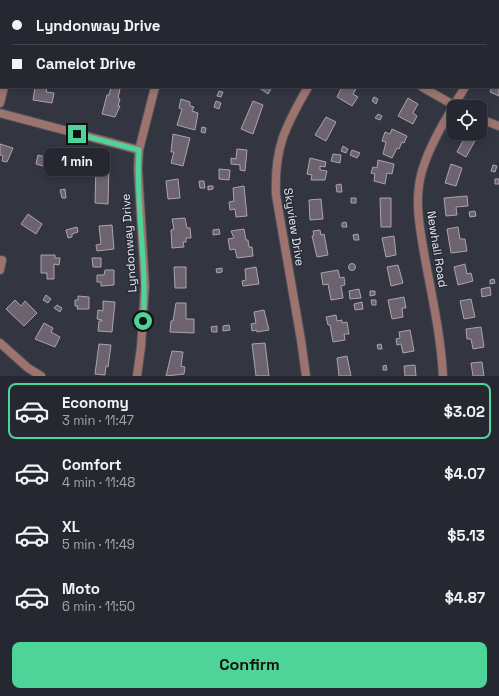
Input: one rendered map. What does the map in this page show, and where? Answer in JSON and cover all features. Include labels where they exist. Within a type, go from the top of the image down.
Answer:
[{"type":"street","points":[[0,103],[4,88]]},
{"type":"street","name":"Lyndonway Drive","points":[[137,376],[143,323],[145,286],[138,190],[139,150],[155,88]]},
{"type":"street","name":"Skyview Drive","points":[[306,376],[276,195],[275,176],[276,158],[284,131],[307,88]]},
{"type":"street","points":[[424,88],[447,101]]},
{"type":"street","name":"Newhall Road","points":[[459,100],[465,88]]},
{"type":"street","points":[[0,113],[139,150]]},
{"type":"street","name":"Newhall Road","points":[[443,376],[440,344],[419,221],[418,195],[420,178],[428,154],[447,121]]},
{"type":"street","points":[[487,122],[499,126]]},
{"type":"street","points":[[0,270],[2,260]]},
{"type":"street","points":[[0,343],[28,368],[41,376]]},
{"type":"building","points":[[35,88],[47,88],[46,92],[54,93],[52,103],[33,100]]},
{"type":"building","points":[[111,88],[120,89],[118,106],[120,106],[115,117],[102,114],[107,95],[109,95]]},
{"type":"building","points":[[259,88],[271,88],[268,94]]},
{"type":"building","points":[[342,88],[356,88],[353,94],[358,97],[352,106],[337,97]]},
{"type":"building","points":[[492,88],[499,88],[499,96],[490,92]]},
{"type":"building","points":[[219,91],[223,92],[221,97],[217,96]]},
{"type":"building","points":[[374,97],[378,99],[376,104],[372,101]]},
{"type":"building","points":[[408,98],[418,104],[413,113],[417,116],[413,124],[398,116]]},
{"type":"building","points":[[181,99],[190,102],[190,106],[194,107],[192,111],[198,113],[195,130],[177,125],[182,109],[179,108]]},
{"type":"building","points":[[216,101],[221,103],[219,109],[214,107]]},
{"type":"building","points":[[253,101],[263,105],[253,134],[241,129]]},
{"type":"building","points":[[378,114],[382,116],[380,120],[375,118]]},
{"type":"building","points":[[326,117],[336,122],[326,141],[315,135]]},
{"type":"building","points":[[202,127],[206,128],[205,133],[201,132]]},
{"type":"building","points":[[392,129],[407,136],[399,149],[397,148],[392,158],[383,154],[386,142],[382,141],[385,132],[390,134]]},
{"type":"building","points":[[173,134],[190,138],[183,166],[171,163],[174,152],[171,152]]},
{"type":"building","points":[[463,140],[475,140],[466,157],[457,152]]},
{"type":"building","points":[[0,144],[13,148],[7,162],[2,161],[3,156],[0,155]]},
{"type":"building","points":[[343,146],[348,149],[346,153],[341,151]]},
{"type":"building","points":[[237,149],[247,150],[245,171],[240,170],[240,165],[231,164],[231,158],[236,159]]},
{"type":"building","points":[[352,150],[360,153],[357,158],[350,155]]},
{"type":"building","points":[[333,154],[341,155],[340,163],[331,161]]},
{"type":"building","points":[[38,155],[55,159],[53,169],[36,164]]},
{"type":"building","points":[[310,158],[326,162],[325,167],[320,166],[320,170],[327,171],[325,180],[311,180],[312,175],[307,174]]},
{"type":"building","points":[[378,160],[394,164],[392,174],[387,173],[385,184],[374,181],[375,174],[371,173],[373,167],[377,168]]},
{"type":"building","points":[[451,164],[462,168],[456,186],[445,183]]},
{"type":"building","points":[[493,165],[497,166],[495,172],[491,171]]},
{"type":"building","points":[[96,167],[109,167],[108,204],[95,203]]},
{"type":"building","points":[[219,169],[230,170],[229,180],[219,179]]},
{"type":"building","points":[[178,179],[180,198],[168,199],[166,181]]},
{"type":"building","points":[[495,179],[499,179],[499,184],[495,184]]},
{"type":"building","points":[[199,181],[204,181],[205,188],[200,188]]},
{"type":"building","points":[[341,184],[342,192],[337,192],[336,185]]},
{"type":"building","points":[[208,186],[213,186],[213,189],[208,190]]},
{"type":"building","points":[[244,186],[247,216],[236,217],[235,209],[230,210],[229,202],[234,201],[233,188]]},
{"type":"building","points":[[65,189],[66,198],[62,198],[60,190]]},
{"type":"building","points":[[467,196],[468,206],[456,207],[457,215],[446,216],[444,198]]},
{"type":"building","points":[[351,198],[356,198],[356,203],[351,203]]},
{"type":"building","points":[[380,198],[391,198],[391,227],[381,227]]},
{"type":"building","points":[[321,199],[323,219],[310,220],[309,200]]},
{"type":"building","points":[[475,211],[476,216],[470,217],[469,212]]},
{"type":"building","points":[[28,214],[42,224],[36,234],[21,224]]},
{"type":"building","points":[[185,218],[187,228],[190,228],[191,238],[186,238],[186,242],[183,242],[184,247],[172,248],[171,230],[174,229],[172,219]]},
{"type":"building","points":[[346,222],[347,227],[342,227],[342,223]]},
{"type":"building","points":[[112,225],[114,249],[97,251],[96,245],[101,244],[99,226]]},
{"type":"building","points":[[77,227],[78,232],[72,234],[72,237],[68,238],[66,230]]},
{"type":"building","points":[[458,227],[460,239],[465,239],[467,251],[451,253],[447,229]]},
{"type":"building","points":[[219,229],[220,234],[213,235],[213,230]]},
{"type":"building","points":[[244,229],[249,247],[252,247],[253,256],[237,258],[235,249],[230,250],[228,239],[234,238],[231,231]]},
{"type":"building","points":[[320,230],[321,235],[324,234],[328,255],[317,257],[312,236],[314,235],[313,231]]},
{"type":"building","points":[[358,234],[359,240],[354,240],[353,235]]},
{"type":"building","points":[[394,236],[396,255],[386,257],[382,238]]},
{"type":"building","points":[[41,255],[55,255],[55,258],[60,258],[59,265],[54,264],[54,279],[47,279],[47,273],[41,273]]},
{"type":"building","points":[[92,258],[101,258],[101,267],[93,267]]},
{"type":"building","points":[[352,264],[355,267],[352,270],[349,267]]},
{"type":"building","points":[[465,264],[467,274],[471,273],[473,281],[458,285],[454,267]]},
{"type":"building","points":[[398,265],[403,283],[391,286],[387,267]]},
{"type":"building","points":[[174,267],[186,267],[186,288],[175,288]]},
{"type":"building","points":[[256,267],[259,284],[243,286],[242,281],[246,280],[245,269]]},
{"type":"building","points":[[222,268],[222,272],[217,273],[216,269]]},
{"type":"building","points":[[105,270],[114,270],[114,285],[101,286],[101,282],[97,282],[97,275],[104,275]]},
{"type":"building","points":[[338,270],[340,278],[344,277],[345,285],[341,286],[343,298],[331,300],[328,284],[323,285],[321,273]]},
{"type":"building","points":[[494,279],[495,283],[490,284],[490,280]]},
{"type":"building","points":[[490,287],[491,295],[482,297],[481,289]]},
{"type":"building","points":[[359,289],[361,298],[350,299],[349,291]]},
{"type":"building","points":[[370,291],[375,291],[375,295],[370,296]]},
{"type":"building","points":[[46,295],[51,299],[48,303],[43,300]]},
{"type":"building","points":[[78,296],[89,297],[89,309],[77,309],[78,306],[75,306],[75,300],[78,300]]},
{"type":"building","points":[[404,297],[406,308],[402,308],[403,317],[392,319],[388,300]]},
{"type":"building","points":[[471,299],[475,317],[464,319],[460,301]]},
{"type":"building","points":[[15,300],[21,306],[25,301],[37,313],[24,326],[6,309]]},
{"type":"building","points":[[371,300],[376,300],[376,305],[372,305]]},
{"type":"building","points":[[103,301],[115,302],[112,332],[98,331],[99,321],[102,320],[97,319],[98,310],[103,311]]},
{"type":"building","points":[[362,302],[363,309],[355,310],[354,304]]},
{"type":"building","points":[[176,303],[186,303],[186,319],[194,319],[194,333],[170,332],[171,321],[173,321]]},
{"type":"building","points":[[57,305],[62,308],[60,312],[54,308]]},
{"type":"building","points":[[264,310],[269,330],[257,332],[257,330],[252,331],[251,324],[256,323],[254,312]]},
{"type":"building","points":[[336,315],[337,321],[342,320],[342,323],[347,322],[349,334],[344,334],[345,340],[333,342],[330,325],[328,325],[326,317]]},
{"type":"building","points":[[44,323],[53,328],[51,332],[60,337],[55,347],[35,339]]},
{"type":"building","points":[[229,325],[230,330],[223,331],[223,326]]},
{"type":"building","points":[[217,326],[217,332],[212,332],[211,327]]},
{"type":"building","points":[[481,327],[484,347],[473,349],[471,339],[467,339],[466,329]]},
{"type":"building","points":[[410,330],[414,351],[403,353],[401,344],[397,345],[396,339],[400,338],[399,332]]},
{"type":"building","points":[[265,343],[269,376],[256,376],[252,344]]},
{"type":"building","points":[[99,344],[111,345],[108,367],[106,366],[105,375],[95,374]]},
{"type":"building","points":[[381,344],[382,349],[378,349],[377,345]]},
{"type":"building","points":[[172,351],[183,352],[181,366],[185,367],[184,374],[166,376]]},
{"type":"building","points":[[347,356],[351,376],[339,376],[337,358]]},
{"type":"building","points":[[482,362],[484,376],[473,376],[471,363]]},
{"type":"building","points":[[386,365],[387,370],[383,370],[383,366]]},
{"type":"building","points":[[415,365],[416,376],[405,376],[404,366]]},
{"type":"route","points":[[77,134],[139,150],[138,201],[145,286],[143,321]]}]
